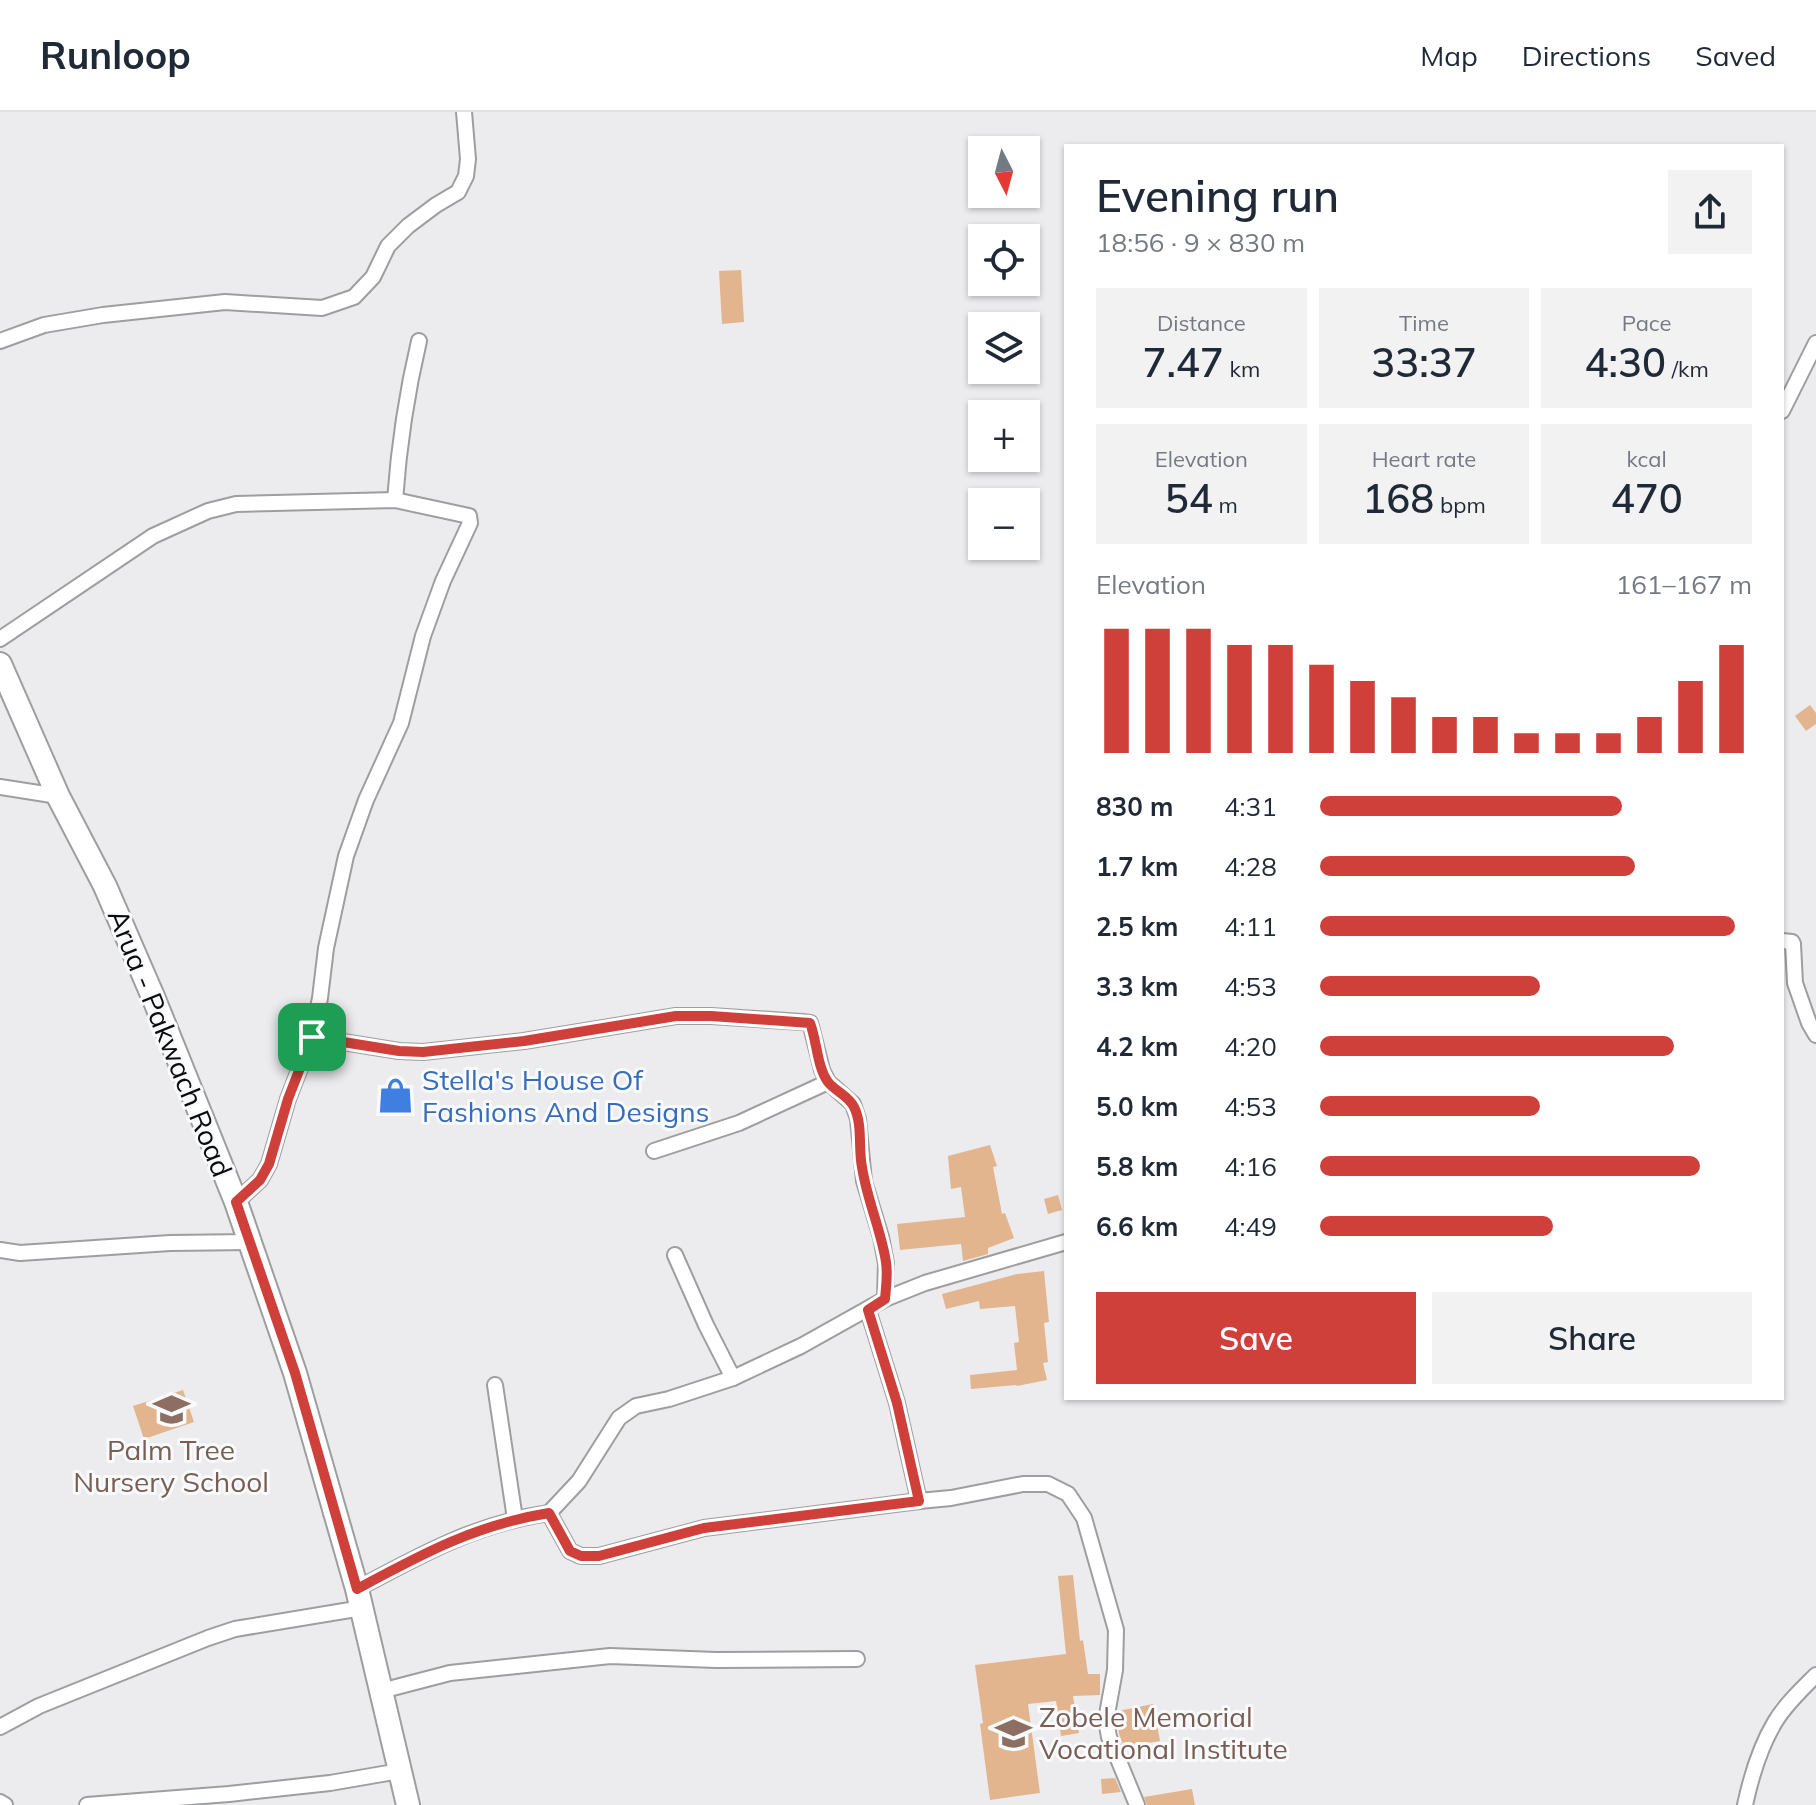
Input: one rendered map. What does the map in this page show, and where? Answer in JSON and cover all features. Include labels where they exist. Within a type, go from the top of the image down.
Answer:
[{"type":"main road","name":"Arua - Pakwach Road","points":[[0,664],[58,796],[105,886],[236,1202],[295,1373],[359,1598],[408,1805]]},
{"type":"street","points":[[0,341],[44,325],[103,315],[225,302],[322,308],[354,297],[373,277],[388,246],[408,226],[458,192],[466,176],[468,159],[464,112]]},
{"type":"street","points":[[395,500],[399,439],[419,341]]},
{"type":"street","points":[[1784,407],[1816,343]]},
{"type":"street","points":[[0,639],[153,536],[208,511],[236,504],[395,500],[469,516],[470,523],[443,581],[423,636],[401,723],[366,800],[346,856],[326,948],[312,1037],[288,1099],[269,1164],[260,1180],[236,1202]]},
{"type":"street","points":[[0,787],[58,796]]},
{"type":"street","points":[[1784,941],[1793,944],[1795,983],[1816,1035]]},
{"type":"street","points":[[312,1037],[423,1052],[524,1041],[676,1016],[810,1023],[822,1070],[828,1082],[853,1104],[858,1119],[864,1181],[886,1263],[885,1299]]},
{"type":"street","points":[[654,1151],[739,1123],[828,1082]]},
{"type":"street","points":[[0,1250],[20,1253],[170,1243],[250,1242]]},
{"type":"street","points":[[0,1727],[39,1706],[208,1638],[359,1598],[438,1546],[515,1519],[549,1513],[579,1481],[626,1411],[733,1378],[801,1346],[885,1299],[925,1283],[1064,1243]]},
{"type":"street","points":[[675,1255],[733,1378]]},
{"type":"street","points":[[868,1310],[897,1403],[919,1501]]},
{"type":"street","points":[[495,1385],[515,1519]]},
{"type":"street","points":[[549,1513],[570,1551],[581,1556],[599,1556],[704,1528],[951,1498],[1023,1484],[1048,1484],[1068,1494],[1084,1518],[1116,1630],[1115,1670],[1106,1720],[1109,1737],[1137,1805]]},
{"type":"street","points":[[381,1691],[450,1673],[610,1656],[730,1660],[857,1659]]},
{"type":"street","points":[[1745,1805],[1761,1752],[1776,1720],[1816,1675]]},
{"type":"street","points":[[87,1805],[229,1794],[330,1783],[400,1771]]},
{"type":"building","points":[[741,270],[744,322],[722,324],[719,271]]},
{"type":"building","points":[[1810,705],[1816,713],[1816,724],[1806,731],[1795,716]]},
{"type":"building","points":[[990,1145],[997,1166],[993,1167],[1002,1214],[1005,1213],[1014,1238],[988,1248],[988,1254],[963,1261],[961,1244],[900,1250],[897,1224],[965,1217],[961,1187],[951,1189],[948,1156]]},
{"type":"building","points":[[1058,1195],[1062,1210],[1048,1214],[1044,1199]]},
{"type":"building","points":[[1044,1271],[1049,1322],[1044,1323],[1048,1362],[1043,1363],[1047,1380],[1017,1386],[971,1389],[970,1375],[1017,1370],[1014,1343],[1019,1342],[1015,1306],[980,1309],[979,1301],[946,1309],[942,1294],[1017,1274]]},
{"type":"building","points":[[183,1390],[194,1422],[144,1439],[133,1406]]},
{"type":"building","points":[[1073,1575],[1080,1641],[1083,1640],[1088,1674],[1100,1674],[1100,1695],[1073,1696],[1079,1733],[1061,1736],[1056,1701],[1028,1704],[1040,1793],[990,1800],[975,1665],[1066,1654],[1058,1576]]},
{"type":"building","points":[[1153,1704],[1160,1741],[1124,1747],[1116,1719],[1118,1711]]},
{"type":"building","points":[[1115,1778],[1121,1792],[1102,1794],[1101,1779]]},
{"type":"building","points":[[1192,1789],[1195,1805],[1147,1805],[1144,1797]]},
{"type":"place","name":"Stella's House Of Fashions And Designs","points":[[396,1096]]},
{"type":"place","name":"Palm Tree Nursery School","points":[[171,1410]]},
{"type":"place","name":"Zobele Memorial Vocational Institute","points":[[1013,1733]]},
{"type":"route","points":[[676,1016],[810,1023],[828,1082],[853,1104],[858,1119],[864,1181],[881,1237],[887,1276],[885,1299],[868,1310],[897,1403],[919,1501],[704,1528],[599,1556],[581,1556],[570,1551],[549,1513],[515,1519],[438,1546],[357,1589],[295,1373],[236,1202],[260,1180],[269,1164],[288,1099],[312,1037],[423,1052],[524,1041],[676,1016]]}]
